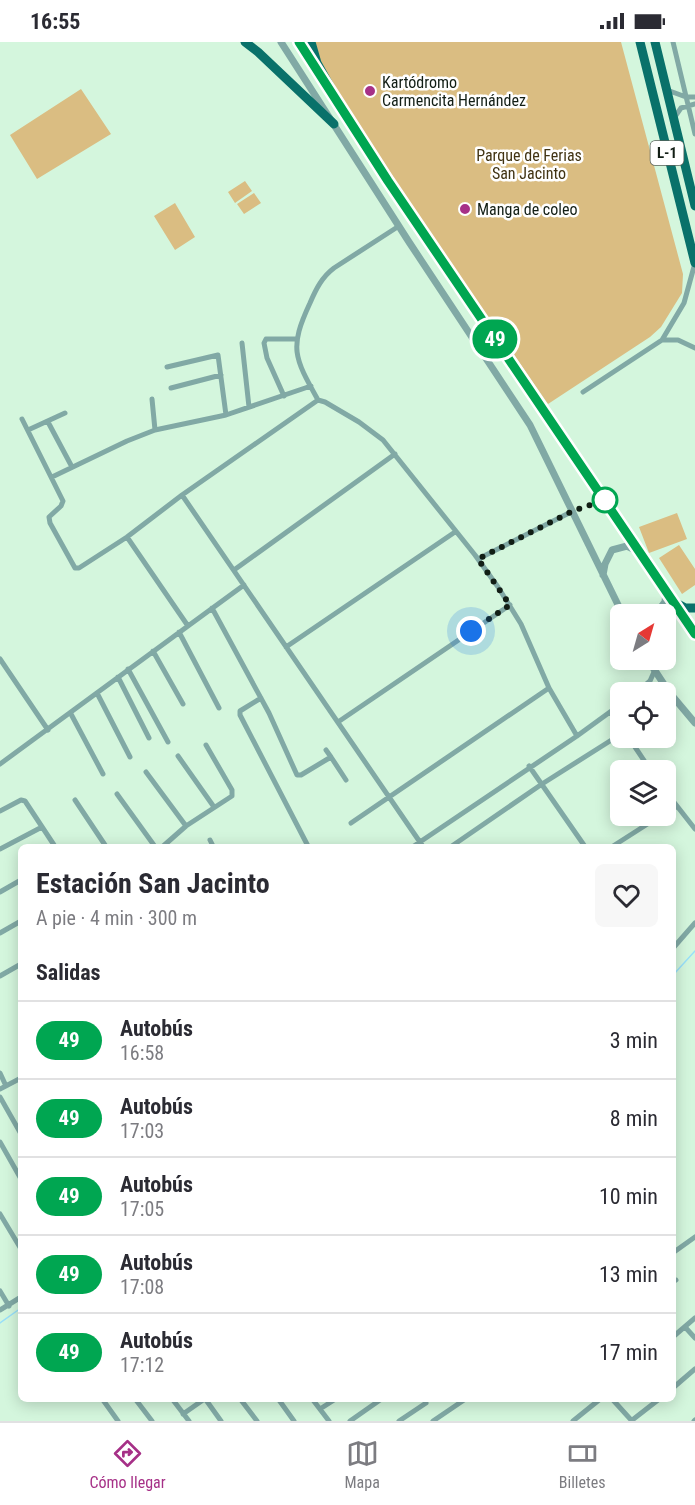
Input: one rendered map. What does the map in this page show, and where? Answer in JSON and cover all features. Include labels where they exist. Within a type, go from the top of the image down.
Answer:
[{"type":"main road","points":[[245,42],[334,124]]},
{"type":"main road","points":[[311,42],[317,63],[348,119]]},
{"type":"main road","name":"L-1","points":[[640,42],[695,263]]},
{"type":"main road","name":"L-1","points":[[655,42],[695,206]]},
{"type":"main road","points":[[676,603],[685,608],[695,608]]},
{"type":"street","points":[[281,42],[530,425],[617,604]]},
{"type":"street","points":[[299,42],[348,119],[695,634]]},
{"type":"street","points":[[673,42],[695,134]]},
{"type":"street","points":[[666,90],[686,97],[695,97]]},
{"type":"street","points":[[674,118],[681,108],[695,105]]},
{"type":"street","points":[[399,226],[327,273],[316,289],[300,324],[297,339],[298,360],[318,400],[370,429],[395,454],[478,559],[521,624],[549,688],[577,736]]},
{"type":"street","points":[[583,392],[662,340],[684,303],[695,263]]},
{"type":"street","points":[[284,396],[267,358],[264,343],[266,339],[297,339]]},
{"type":"street","points":[[662,340],[678,340],[695,348]]},
{"type":"street","points":[[242,343],[249,407]]},
{"type":"street","points":[[167,367],[218,355],[226,415]]},
{"type":"street","points":[[171,388],[221,375]]},
{"type":"street","points":[[52,477],[155,430],[226,415],[311,386]]},
{"type":"street","points":[[152,399],[155,430]]},
{"type":"street","points":[[22,419],[63,501],[49,517],[50,523],[75,568],[82,567],[127,537],[182,495],[318,400]]},
{"type":"street","points":[[28,430],[66,413]]},
{"type":"street","points":[[48,422],[72,467]]},
{"type":"street","points":[[234,570],[395,454]]},
{"type":"street","points":[[182,495],[421,844]]},
{"type":"street","points":[[478,559],[573,511]]},
{"type":"street","points":[[286,647],[455,532]]},
{"type":"street","points":[[127,537],[188,627]]},
{"type":"street","points":[[603,575],[605,564],[612,550],[627,546],[642,555]]},
{"type":"street","points":[[0,764],[244,585]]},
{"type":"street","points":[[664,604],[666,590]]},
{"type":"street","points":[[615,601],[618,604]]},
{"type":"street","points":[[338,722],[510,605]]},
{"type":"street","points":[[212,608],[261,698],[297,775],[301,775],[331,757]]},
{"type":"street","points":[[179,632],[219,708]]},
{"type":"street","points":[[153,651],[183,704]]},
{"type":"street","points":[[0,659],[48,730]]},
{"type":"street","points":[[128,669],[168,741]]},
{"type":"street","points":[[649,682],[654,672],[662,682]]},
{"type":"street","points":[[118,677],[149,738]]},
{"type":"street","points":[[351,823],[549,688]]},
{"type":"street","points":[[97,693],[130,757]]},
{"type":"street","points":[[261,698],[243,708],[240,715],[307,844]]},
{"type":"street","points":[[676,700],[695,723]]},
{"type":"street","points":[[416,844],[610,712]]},
{"type":"street","points":[[71,714],[103,774]]},
{"type":"street","points":[[455,844],[610,741]]},
{"type":"street","points":[[166,844],[186,826],[232,796],[232,790],[206,745]]},
{"type":"street","points":[[326,750],[346,780]]},
{"type":"street","points":[[178,756],[214,807]]},
{"type":"street","points":[[530,766],[583,844]]},
{"type":"street","points":[[146,772],[186,826]]},
{"type":"street","points":[[117,794],[153,844]]},
{"type":"street","points":[[0,811],[23,800],[53,844]]},
{"type":"street","points":[[75,800],[104,844]]},
{"type":"street","points":[[676,807],[695,829]]},
{"type":"street","points":[[616,844],[644,826]]},
{"type":"street","points":[[0,849],[42,827]]},
{"type":"street","points":[[210,840],[212,844]]},
{"type":"street","points":[[0,892],[18,882]]},
{"type":"street","points":[[0,933],[18,923]]},
{"type":"street","points":[[676,945],[695,923]]},
{"type":"street","points":[[0,976],[18,966]]},
{"type":"street","points":[[0,1073],[6,1086]]},
{"type":"street","points":[[0,1089],[18,1080]]},
{"type":"street","points":[[0,1097],[18,1129]]},
{"type":"street","points":[[0,1142],[18,1174]]},
{"type":"street","points":[[0,1214],[18,1244]]},
{"type":"street","points":[[676,1251],[695,1237]]},
{"type":"street","points":[[0,1291],[9,1305]]},
{"type":"street","points":[[0,1310],[18,1299]]},
{"type":"street","points":[[676,1334],[695,1318]]},
{"type":"street","points":[[685,1327],[695,1338]]},
{"type":"street","points":[[676,1385],[695,1369]]},
{"type":"street","points":[[104,1402],[118,1421]]},
{"type":"street","points":[[138,1402],[152,1421]]},
{"type":"street","points":[[174,1402],[189,1421]]},
{"type":"street","points":[[183,1413],[201,1402]]},
{"type":"street","points":[[206,1402],[221,1421]]},
{"type":"street","points":[[243,1402],[257,1421]]},
{"type":"street","points":[[280,1402],[294,1421]]},
{"type":"street","points":[[315,1402],[329,1421]]},
{"type":"street","points":[[320,1409],[331,1402]]},
{"type":"street","points":[[350,1421],[377,1402]]},
{"type":"street","points":[[433,1421],[461,1402]]},
{"type":"street","points":[[573,1421],[597,1402]]},
{"type":"street","points":[[615,1402],[631,1421],[655,1402]]},
{"type":"street","points":[[399,1421],[426,1403]]},
{"type":"green space","name":"Parque de Ferias San Jacinto","points":[[312,42],[621,42],[683,274],[682,293],[661,327],[650,337],[548,404],[435,241],[325,73]]},
{"type":"green space","points":[[81,89],[111,134],[37,179],[10,135]]},
{"type":"green space","points":[[245,181],[252,191],[235,203],[228,192]]},
{"type":"green space","points":[[254,193],[261,203],[244,214],[237,204]]},
{"type":"green space","points":[[175,203],[195,237],[175,250],[154,216]]},
{"type":"green space","points":[[677,513],[687,539],[649,553],[639,527]]},
{"type":"green space","points":[[679,545],[695,569],[695,585],[682,594],[659,558]]},
{"type":"waterway","points":[[676,972],[695,951]]},
{"type":"waterway","points":[[0,1323],[18,1310]]},
{"type":"bus line","name":"49","points":[[299,42],[388,181],[695,634]]},
{"type":"place","name":"Kartódromo Carmencita Hernández","points":[[370,91]]},
{"type":"place","name":"Manga de coleo","points":[[465,209]]},
{"type":"route","points":[[471,631],[510,605],[478,559],[573,511],[605,500]]}]
